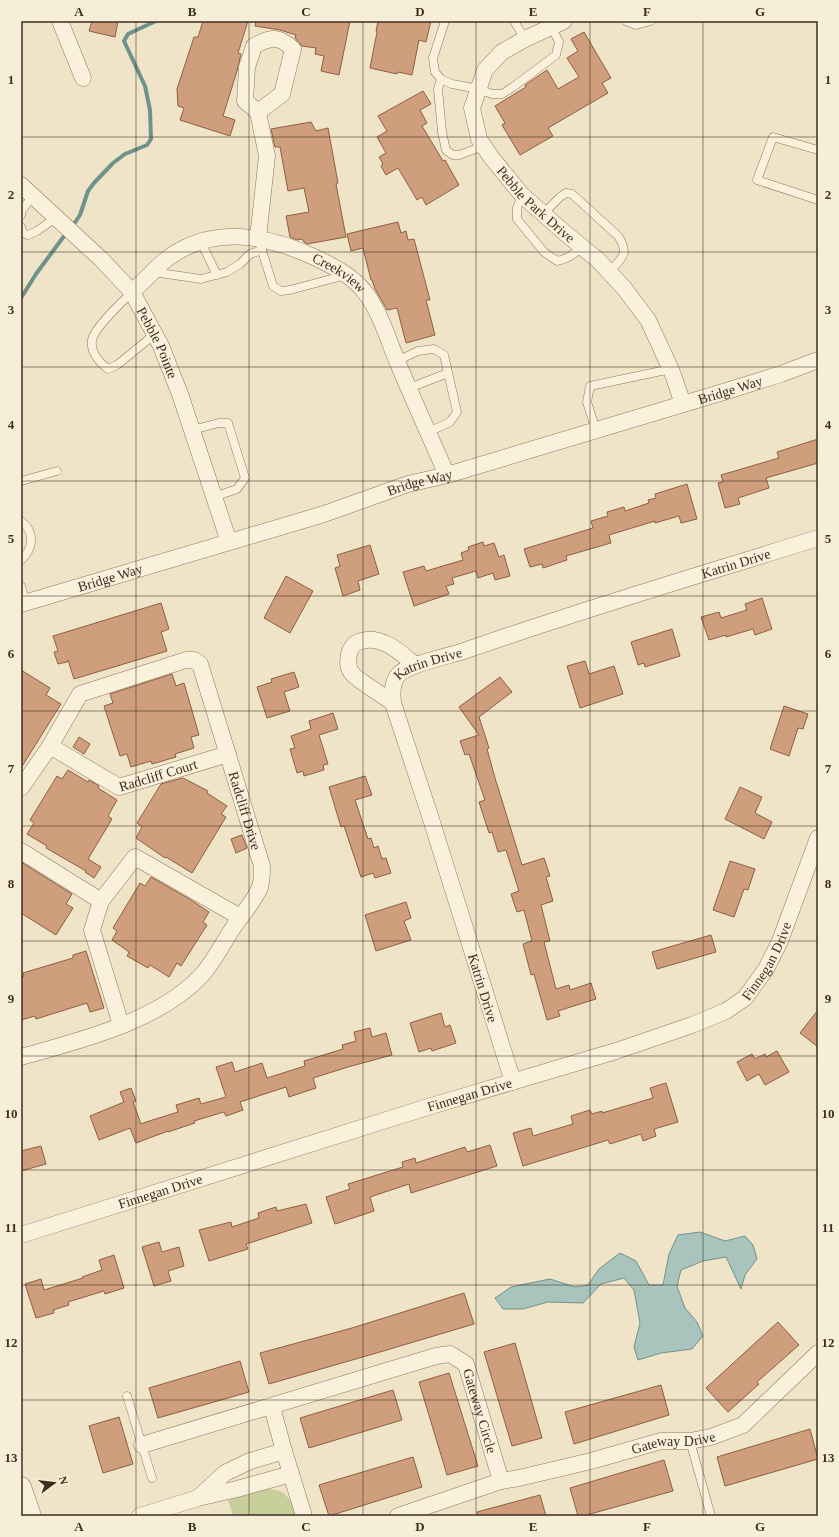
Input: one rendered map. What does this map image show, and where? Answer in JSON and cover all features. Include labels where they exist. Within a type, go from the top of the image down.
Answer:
[{"type":"street","points":[[60,21],[83,78]]},
{"type":"street","name":"Pebble Park Drive","points":[[558,24],[525,39],[502,52],[485,70],[472,108],[480,139],[491,157],[522,195],[598,260],[624,288],[648,320],[670,369],[683,404]]},
{"type":"street","points":[[258,112],[267,156],[260,244]]},
{"type":"street","name":"Pebble Pointe","points":[[21,184],[88,247],[132,292],[155,334],[180,394],[229,542]]},
{"type":"street","name":"Creekview","points":[[132,292],[164,262],[180,251],[201,242],[220,237],[236,236],[260,244],[293,248],[346,274],[359,285],[367,295],[380,320],[447,475]]},
{"type":"street","name":"Bridge Way","points":[[23,603],[324,514],[408,484],[447,475],[683,404],[781,374],[818,360]]},
{"type":"street","name":"Katrin Drive","points":[[513,1082],[431,819],[393,703],[392,692],[399,674],[415,665],[445,657],[527,628],[818,538]]},
{"type":"street","points":[[393,703],[361,681],[351,672],[348,662],[350,651],[355,643],[363,640],[375,640],[400,652],[415,665]]},
{"type":"street","name":"Radcliff Drive","points":[[21,1057],[75,1042],[155,1011],[188,988],[203,974],[260,886],[262,866],[200,664],[194,660],[186,660],[80,694],[50,746]]},
{"type":"street","points":[[21,788],[50,746]]},
{"type":"street","name":"Radcliff Court","points":[[50,746],[119,787],[228,754]]},
{"type":"street","name":"Finnegan Drive","points":[[21,1235],[431,1106],[616,1051],[692,1025],[726,1011],[745,998],[766,969],[780,941],[818,838]]},
{"type":"street","points":[[21,851],[101,901]]},
{"type":"street","points":[[121,1025],[92,930],[101,901],[135,857],[240,917]]},
{"type":"street","name":"Gateway Drive","points":[[501,1481],[590,1462],[661,1441],[690,1441],[711,1437],[743,1425],[818,1353]]},
{"type":"street","name":"Gateway Circle","points":[[142,1445],[272,1407],[403,1365],[436,1356],[450,1354],[466,1364],[501,1481]]},
{"type":"street","points":[[272,1407],[304,1516]]},
{"type":"street","points":[[198,1498],[225,1473],[250,1461],[284,1451]]},
{"type":"street","points":[[140,1516],[198,1498],[291,1474]]},
{"type":"street","points":[[398,1516],[501,1481]]},
{"type":"street","points":[[21,1487],[31,1516]]},
{"type":"lane","points":[[445,21],[433,58],[435,72],[441,80],[452,84],[479,89],[492,94],[502,94],[556,55],[559,42],[558,24]]},
{"type":"lane","points":[[514,21],[525,39]]},
{"type":"lane","points":[[626,21],[636,25],[651,21]]},
{"type":"lane","points":[[441,80],[438,89],[442,132],[446,150],[453,155],[459,155],[484,146]]},
{"type":"lane","points":[[818,150],[773,137],[758,180],[818,200]]},
{"type":"lane","points":[[543,214],[560,197],[566,193],[572,194],[618,236],[623,243],[625,251],[622,258],[609,272]]},
{"type":"lane","points":[[522,195],[517,208],[517,219],[544,252],[557,261],[574,254],[582,246]]},
{"type":"lane","points":[[21,215],[22,210],[33,196]]},
{"type":"lane","points":[[21,227],[23,233],[28,235],[37,231],[57,217]]},
{"type":"lane","points":[[201,242],[217,275]]},
{"type":"lane","points":[[153,272],[201,279],[217,275],[227,272],[240,264],[260,244],[273,286],[281,291],[290,290],[346,274]]},
{"type":"lane","points":[[132,292],[103,323],[92,340],[93,352],[98,361],[108,369],[117,365],[155,334]]},
{"type":"lane","points":[[397,361],[418,351],[434,349],[444,355],[457,412],[450,422],[428,432]]},
{"type":"lane","points":[[596,430],[587,402],[590,386],[670,369]]},
{"type":"lane","points":[[409,388],[448,373]]},
{"type":"lane","points":[[192,430],[219,423],[228,423],[245,478],[237,490],[214,497]]},
{"type":"lane","points":[[21,481],[57,471]]},
{"type":"lane","points":[[21,521],[27,527],[31,541],[30,548],[21,560]]},
{"type":"lane","points":[[21,586],[23,603]]},
{"type":"lane","points":[[127,1396],[152,1478]]},
{"type":"lane","points":[[690,1441],[711,1516]]},
{"type":"green space","points":[[265,1489],[272,1489],[286,1495],[292,1504],[296,1516],[233,1516],[228,1500]]},
{"type":"water","points":[[700,1232],[725,1241],[745,1236],[753,1245],[757,1259],[745,1275],[741,1289],[726,1257],[703,1261],[681,1270],[677,1286],[685,1308],[697,1322],[703,1336],[692,1349],[661,1353],[638,1360],[634,1347],[640,1323],[634,1290],[624,1278],[601,1284],[583,1303],[548,1302],[523,1309],[503,1309],[495,1298],[511,1287],[550,1279],[575,1287],[588,1285],[599,1269],[620,1253],[636,1261],[649,1285],[663,1285],[669,1254],[678,1235]]},
{"type":"building","points":[[92,21],[118,21],[115,37],[89,31]]},
{"type":"building","points":[[203,21],[248,21],[238,53],[241,54],[237,71],[223,116],[235,120],[230,136],[180,120],[184,108],[178,106],[177,89],[194,37],[198,37]]},
{"type":"building","points":[[256,21],[350,21],[339,75],[321,71],[324,56],[315,54],[316,48],[302,46],[295,38],[296,35],[280,30],[255,26]]},
{"type":"building","points":[[378,21],[431,21],[426,42],[419,40],[412,75],[398,72],[397,74],[370,68]]},
{"type":"building","points":[[584,32],[611,78],[602,83],[608,93],[548,128],[553,136],[520,155],[502,125],[505,123],[495,106],[526,87],[525,85],[547,70],[558,89],[579,77],[567,58],[578,51],[571,39]]},
{"type":"building","points":[[423,91],[431,104],[420,110],[427,123],[422,126],[443,161],[445,160],[459,185],[426,205],[422,197],[417,200],[398,168],[386,175],[381,166],[383,164],[379,157],[386,153],[377,137],[387,131],[378,116]]},
{"type":"building","points":[[311,122],[316,131],[328,128],[338,183],[336,184],[346,237],[307,244],[302,239],[297,240],[290,237],[286,216],[309,212],[304,188],[288,191],[280,147],[275,147],[271,129]]},
{"type":"building","points":[[398,222],[401,233],[406,231],[408,240],[414,239],[430,300],[426,300],[435,335],[406,343],[397,308],[387,310],[371,280],[363,248],[351,251],[347,234]]},
{"type":"building","points":[[818,439],[818,463],[766,478],[769,488],[738,498],[740,504],[725,508],[718,483],[723,482],[721,475],[779,458],[777,452]]},
{"type":"building","points":[[687,484],[697,519],[681,523],[679,516],[655,523],[655,521],[609,535],[611,543],[566,556],[567,560],[543,568],[542,564],[530,567],[524,549],[593,528],[591,521],[608,516],[607,512],[624,507],[625,511],[649,503],[648,500],[656,498],[655,494]]},
{"type":"building","points":[[483,542],[484,546],[494,543],[499,557],[504,555],[510,576],[495,580],[493,573],[478,578],[476,571],[452,578],[454,584],[446,586],[449,594],[414,606],[403,572],[424,566],[426,571],[463,560],[461,553],[469,550],[468,547]]},
{"type":"building","points":[[370,545],[379,574],[358,581],[360,590],[343,596],[335,568],[340,566],[337,555]]},
{"type":"building","points":[[286,576],[313,591],[290,633],[264,618]]},
{"type":"building","points":[[762,598],[772,629],[755,635],[753,629],[726,637],[726,635],[709,640],[701,617],[719,612],[721,618],[747,610],[745,604]]},
{"type":"building","points":[[161,603],[169,629],[161,632],[167,651],[74,679],[68,660],[67,662],[58,664],[54,652],[58,651],[53,636]]},
{"type":"building","points":[[672,629],[680,656],[645,667],[644,663],[638,665],[631,642]]},
{"type":"building","points":[[585,661],[589,674],[614,666],[623,694],[580,708],[567,666]]},
{"type":"building","points":[[21,670],[50,688],[46,695],[61,704],[21,768]]},
{"type":"building","points":[[294,672],[299,687],[284,692],[290,711],[267,718],[257,687],[272,682],[271,679]]},
{"type":"building","points":[[172,674],[176,686],[184,683],[199,735],[191,737],[194,748],[175,754],[176,757],[152,764],[151,761],[131,767],[127,754],[120,756],[104,706],[113,703],[110,694]]},
{"type":"building","points":[[500,677],[512,692],[479,717],[489,748],[487,749],[495,778],[522,865],[544,858],[550,876],[546,877],[553,901],[541,905],[550,941],[544,942],[556,989],[569,985],[570,990],[591,983],[596,999],[558,1011],[560,1016],[547,1020],[534,974],[531,975],[523,944],[532,941],[524,910],[517,912],[511,894],[519,891],[506,850],[498,852],[492,832],[489,833],[479,802],[485,800],[469,754],[465,755],[460,741],[479,735],[459,707]]},
{"type":"building","points":[[784,706],[808,714],[803,729],[798,728],[789,756],[770,749]]},
{"type":"building","points":[[333,713],[338,729],[319,735],[328,764],[323,765],[324,770],[304,776],[303,771],[297,773],[290,749],[295,748],[291,736],[311,729],[309,721]]},
{"type":"building","points":[[79,737],[90,744],[84,754],[73,747]]},
{"type":"building","points":[[68,770],[88,782],[89,780],[99,786],[98,788],[117,800],[108,816],[112,819],[88,859],[101,867],[94,878],[85,872],[86,871],[46,848],[47,846],[27,834],[34,823],[30,820],[57,776],[62,779]]},
{"type":"building","points":[[365,776],[372,795],[355,800],[368,839],[371,838],[374,848],[378,846],[382,859],[386,858],[391,873],[375,878],[373,873],[361,877],[344,826],[341,827],[329,787]]},
{"type":"building","points":[[183,778],[208,791],[207,793],[227,806],[221,814],[226,817],[192,873],[166,857],[165,858],[136,838],[142,827],[137,823],[161,784]]},
{"type":"building","points":[[740,787],[762,797],[755,813],[772,822],[764,839],[725,819]]},
{"type":"building","points":[[242,835],[247,848],[236,853],[231,839]]},
{"type":"building","points":[[730,861],[755,869],[748,890],[744,889],[734,917],[713,910]]},
{"type":"building","points":[[21,862],[72,894],[66,904],[73,908],[56,935],[21,913]]},
{"type":"building","points":[[151,877],[209,912],[203,922],[207,925],[181,966],[177,963],[169,977],[150,965],[148,968],[127,956],[129,952],[112,940],[117,931],[113,928],[140,883],[145,886]]},
{"type":"building","points":[[406,902],[411,918],[404,921],[411,940],[376,951],[365,915]]},
{"type":"building","points":[[711,935],[716,952],[657,969],[652,952]]},
{"type":"building","points":[[86,951],[104,1008],[90,1012],[87,1003],[36,1019],[35,1016],[21,1020],[21,977],[24,976],[23,973],[73,958],[73,955]]},
{"type":"building","points":[[818,1010],[818,1047],[800,1033]]},
{"type":"building","points":[[441,1013],[445,1027],[450,1025],[456,1043],[432,1051],[431,1048],[419,1052],[410,1023]]},
{"type":"building","points":[[370,1028],[372,1037],[386,1033],[392,1055],[313,1078],[316,1088],[289,1097],[286,1087],[240,1102],[243,1110],[226,1116],[224,1112],[194,1121],[195,1123],[136,1143],[130,1128],[99,1140],[90,1116],[124,1102],[120,1092],[131,1088],[136,1101],[133,1102],[141,1124],[178,1112],[176,1105],[199,1098],[201,1104],[226,1097],[216,1067],[232,1062],[235,1072],[262,1063],[267,1078],[305,1066],[304,1061],[343,1049],[342,1045],[356,1041],[354,1032]]},
{"type":"building","points":[[777,1051],[789,1072],[765,1085],[759,1074],[747,1081],[737,1062],[752,1054],[755,1059],[765,1054],[766,1057]]},
{"type":"building","points":[[666,1083],[678,1122],[654,1129],[656,1136],[643,1141],[641,1134],[610,1144],[608,1140],[523,1166],[513,1133],[531,1128],[533,1136],[573,1124],[571,1116],[590,1110],[592,1114],[602,1111],[602,1113],[653,1098],[650,1088]]},
{"type":"building","points":[[490,1145],[497,1166],[411,1193],[409,1184],[370,1197],[374,1211],[335,1224],[326,1197],[350,1189],[348,1184],[403,1167],[402,1162],[415,1158],[416,1163],[465,1147],[467,1152]]},
{"type":"building","points":[[41,1146],[46,1164],[21,1171],[21,1151]]},
{"type":"building","points":[[306,1204],[312,1223],[246,1244],[248,1249],[209,1261],[199,1230],[231,1222],[232,1227],[259,1218],[258,1213],[276,1207],[277,1211]]},
{"type":"building","points":[[159,1242],[162,1252],[179,1247],[184,1266],[168,1271],[171,1281],[154,1286],[142,1247]]},
{"type":"building","points":[[114,1255],[124,1288],[105,1294],[104,1291],[68,1302],[69,1305],[53,1310],[54,1313],[36,1318],[25,1284],[41,1279],[44,1290],[83,1278],[82,1277],[102,1270],[99,1260]]},
{"type":"building","points":[[464,1293],[474,1324],[269,1384],[260,1353],[352,1328]]},
{"type":"building","points":[[778,1322],[799,1345],[757,1382],[759,1384],[728,1412],[706,1388]]},
{"type":"building","points":[[515,1343],[542,1438],[512,1446],[484,1352]]},
{"type":"building","points":[[240,1361],[249,1392],[158,1418],[149,1388]]},
{"type":"building","points":[[449,1373],[478,1466],[447,1475],[419,1382]]},
{"type":"building","points":[[661,1385],[669,1415],[574,1444],[565,1412]]},
{"type":"building","points":[[393,1390],[402,1420],[309,1448],[300,1418]]},
{"type":"building","points":[[119,1417],[133,1464],[103,1473],[89,1426]]},
{"type":"building","points":[[810,1429],[818,1459],[725,1486],[717,1457]]},
{"type":"building","points":[[413,1457],[422,1487],[329,1516],[319,1485]]},
{"type":"building","points":[[664,1460],[673,1491],[583,1516],[578,1516],[570,1488]]},
{"type":"building","points":[[540,1495],[546,1516],[478,1516],[477,1512]]},
{"type":"waterway","points":[[72,227],[80,215],[88,191],[94,183],[113,163],[125,154],[147,145],[151,139],[150,110],[145,86],[124,41],[128,34],[156,21]]},
{"type":"waterway","points":[[21,298],[36,274],[67,232]]}]
